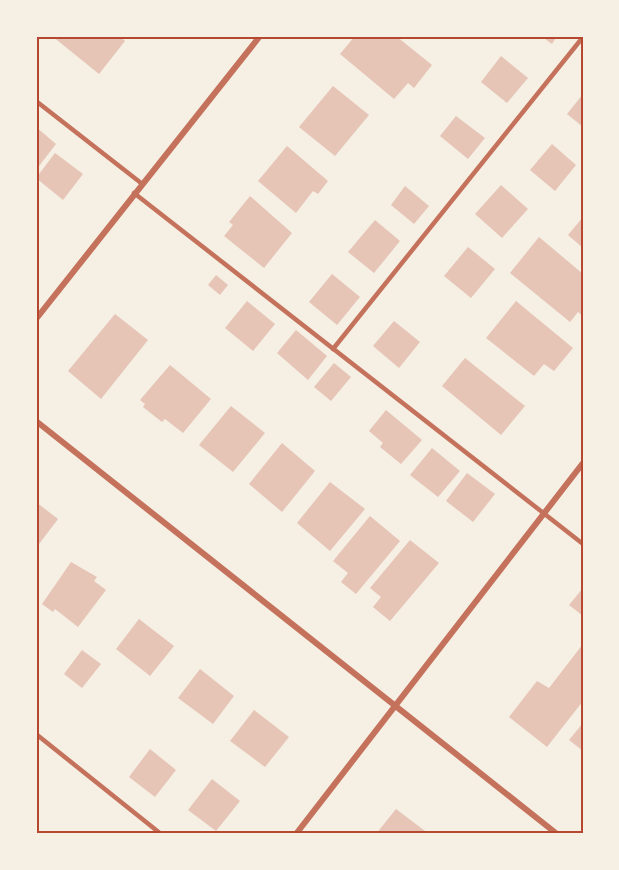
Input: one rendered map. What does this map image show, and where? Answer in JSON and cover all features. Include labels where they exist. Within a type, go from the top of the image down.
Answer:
[{"type":"street","points":[[36,319],[141,183],[260,36]]},
{"type":"street","points":[[36,421],[557,834]]},
{"type":"street","points":[[296,834],[583,463]]},
{"type":"lane","points":[[333,349],[583,37]]},
{"type":"lane","points":[[36,101],[141,183]]},
{"type":"lane","points":[[134,193],[583,544]]},
{"type":"lane","points":[[36,734],[161,834]]},
{"type":"building","points":[[52,36],[119,36],[125,41],[99,74]]},
{"type":"building","points":[[355,36],[396,36],[432,65],[414,88],[408,83],[394,99],[340,54]]},
{"type":"building","points":[[541,36],[557,36],[552,44]]},
{"type":"building","points":[[501,56],[528,78],[507,103],[481,82]]},
{"type":"building","points":[[333,86],[369,115],[335,156],[299,127]]},
{"type":"building","points":[[583,94],[583,127],[567,114]]},
{"type":"building","points":[[456,116],[485,138],[468,159],[440,136]]},
{"type":"building","points":[[36,127],[56,144],[36,170]]},
{"type":"building","points":[[552,144],[576,165],[555,191],[530,170]]},
{"type":"building","points":[[287,146],[328,181],[318,194],[313,191],[296,213],[258,181]]},
{"type":"building","points":[[55,153],[83,174],[63,200],[36,178]]},
{"type":"building","points":[[501,185],[528,209],[502,238],[475,214]]},
{"type":"building","points":[[405,186],[429,206],[414,224],[391,205]]},
{"type":"building","points":[[250,196],[292,233],[264,268],[224,236],[233,225],[229,222]]},
{"type":"building","points":[[583,217],[583,248],[568,235]]},
{"type":"building","points":[[375,220],[400,241],[374,273],[348,252]]},
{"type":"building","points":[[539,237],[583,274],[583,316],[578,312],[570,322],[510,273]]},
{"type":"building","points":[[468,247],[495,269],[471,298],[444,276]]},
{"type":"building","points":[[332,274],[360,297],[337,325],[309,302]]},
{"type":"building","points":[[216,275],[228,285],[220,295],[208,285]]},
{"type":"building","points":[[247,301],[275,324],[253,351],[225,328]]},
{"type":"building","points":[[516,301],[573,348],[554,371],[544,364],[534,376],[486,338]]},
{"type":"building","points":[[115,314],[148,340],[101,399],[68,371]]},
{"type":"building","points":[[394,321],[420,342],[399,368],[373,346]]},
{"type":"building","points":[[296,330],[327,356],[308,380],[277,353]]},
{"type":"building","points":[[465,358],[525,406],[501,435],[442,386]]},
{"type":"building","points":[[334,363],[351,377],[331,401],[314,387]]},
{"type":"building","points":[[170,365],[211,399],[183,433],[165,419],[162,422],[143,407],[145,404],[140,400]]},
{"type":"building","points":[[231,406],[265,433],[233,472],[199,445]]},
{"type":"building","points":[[386,410],[422,440],[401,464],[380,447],[383,443],[369,431]]},
{"type":"building","points":[[282,443],[315,471],[282,512],[249,484]]},
{"type":"building","points":[[432,448],[460,471],[438,497],[410,475]]},
{"type":"building","points":[[467,473],[495,494],[473,522],[446,501]]},
{"type":"building","points":[[330,482],[365,509],[330,551],[297,523]]},
{"type":"building","points":[[36,502],[58,519],[36,548]]},
{"type":"building","points":[[370,516],[400,541],[356,594],[341,582],[348,573],[333,561]]},
{"type":"building","points":[[410,540],[439,563],[390,621],[373,607],[381,597],[370,588]]},
{"type":"building","points":[[71,562],[97,577],[94,581],[106,590],[78,627],[55,609],[53,612],[42,604]]},
{"type":"building","points":[[583,588],[583,616],[569,605]]},
{"type":"building","points":[[139,619],[174,646],[150,676],[116,649]]},
{"type":"building","points":[[583,644],[583,701],[547,747],[509,717],[537,681],[549,688]]},
{"type":"building","points":[[82,650],[101,664],[82,688],[64,674]]},
{"type":"building","points":[[200,669],[234,696],[213,724],[178,698]]},
{"type":"building","points":[[254,710],[289,737],[265,767],[230,741]]},
{"type":"building","points":[[583,723],[583,751],[569,740]]},
{"type":"building","points":[[150,749],[176,770],[155,797],[129,777]]},
{"type":"building","points":[[212,779],[240,801],[216,831],[188,810]]},
{"type":"building","points":[[396,809],[429,834],[376,834]]}]
